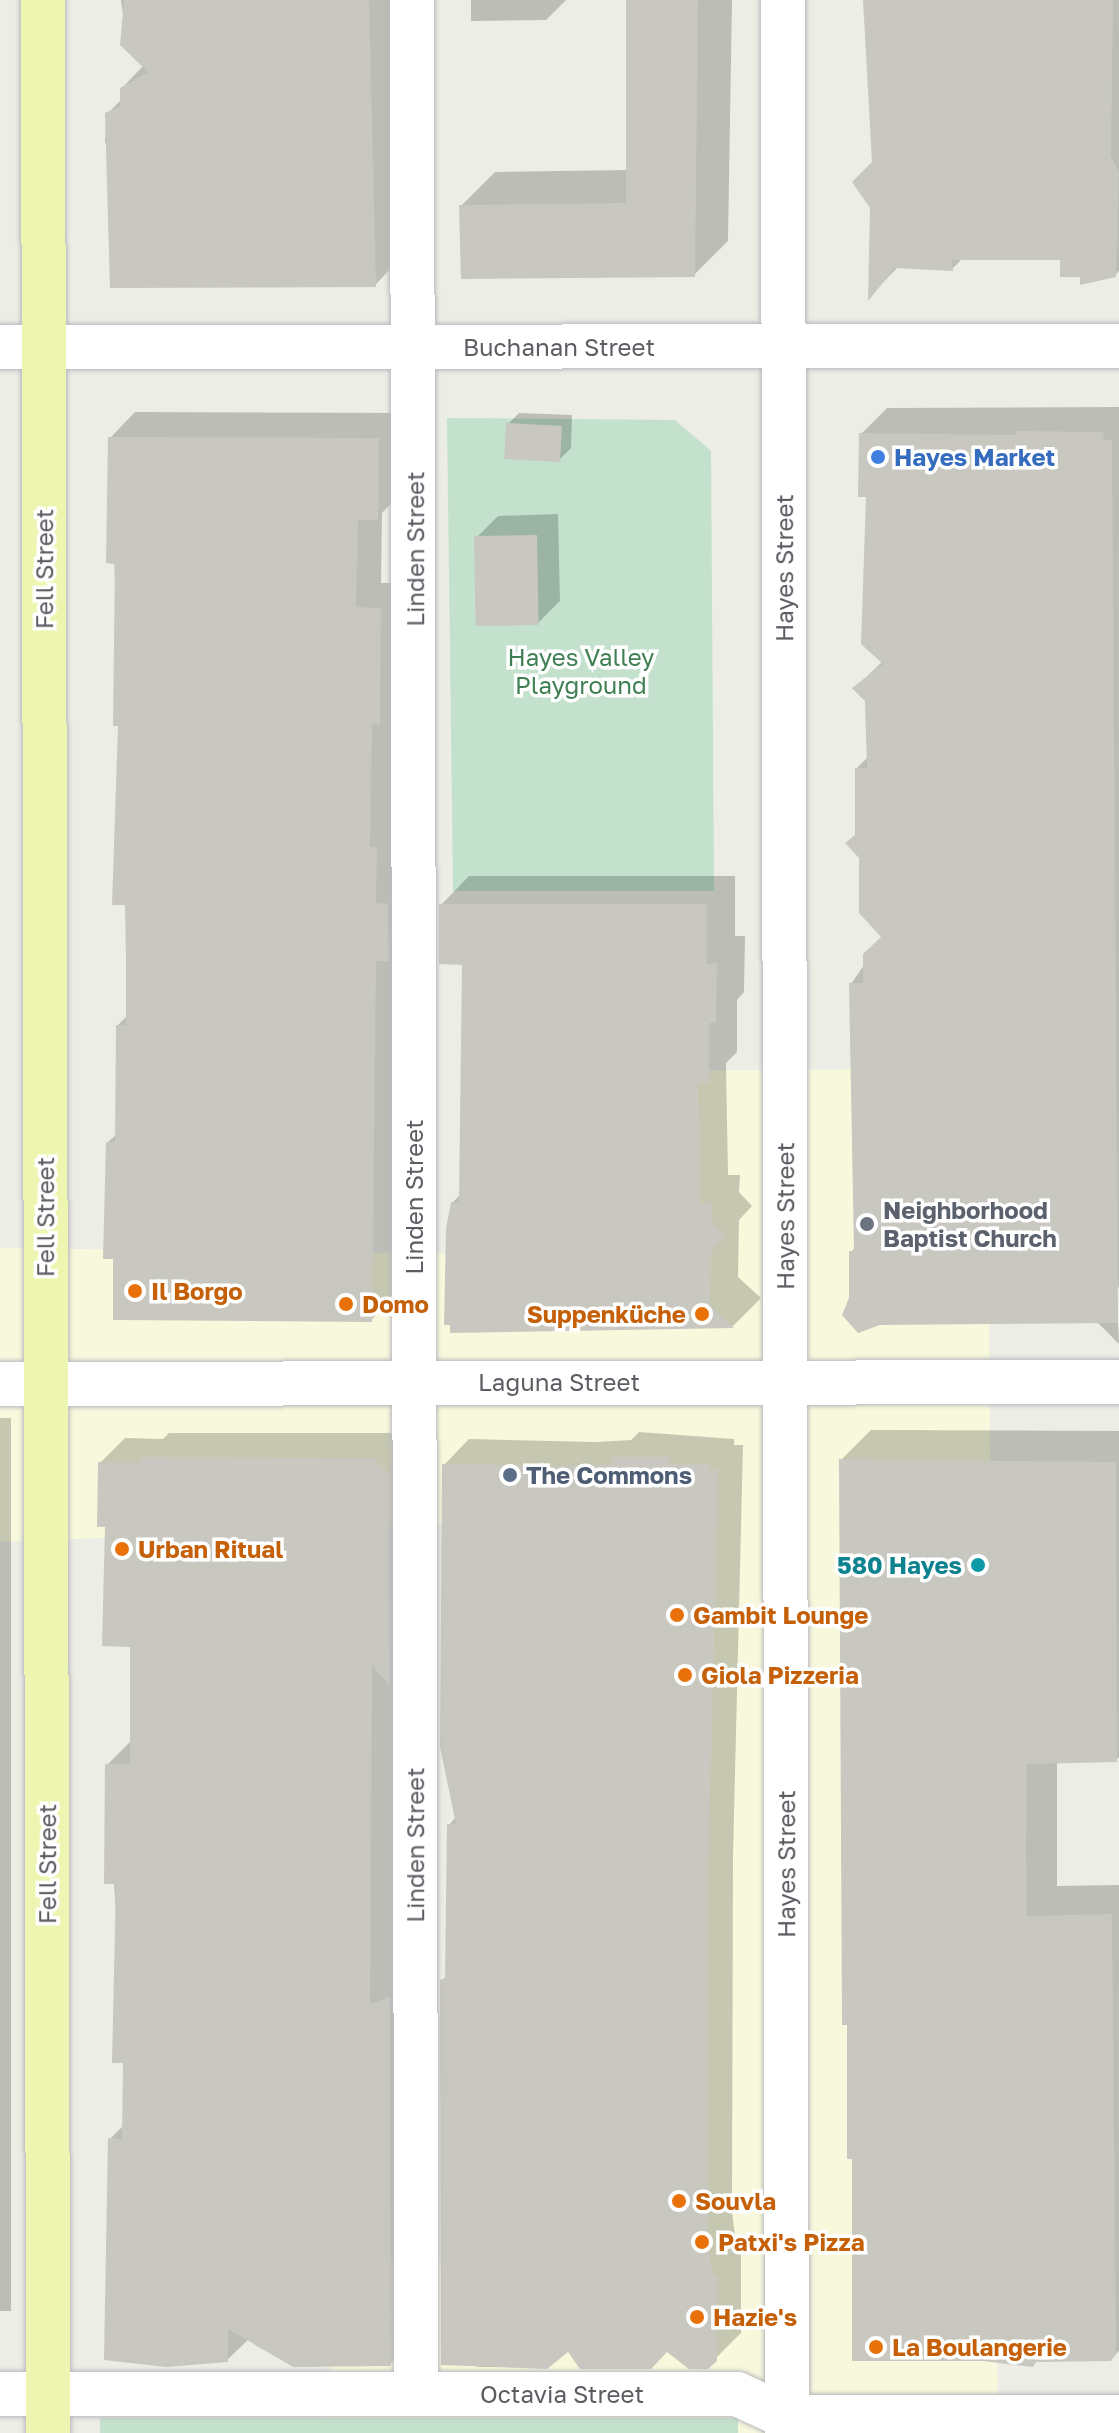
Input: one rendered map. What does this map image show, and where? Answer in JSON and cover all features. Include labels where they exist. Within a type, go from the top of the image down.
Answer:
[{"type":"main road","name":"Fell Street","points":[[43,0],[48,2414]]},
{"type":"street","name":"Linden Street","points":[[412,0],[416,2394]]},
{"type":"street","name":"Hayes Street","points":[[783,0],[787,2425]]},
{"type":"street","name":"Buchanan Street","points":[[0,347],[1119,346]]},
{"type":"street","name":"Laguna Street","points":[[0,1384],[1119,1382]]},
{"type":"street","name":"Octavia Street","points":[[0,2394],[48,2414],[416,2394],[737,2394],[787,2425],[1119,2417]]},
{"type":"shaded area","points":[[987,1069],[998,2433],[322,2433],[342,2264],[549,2253],[546,1520],[0,1542],[0,1248],[566,1255],[564,1071]]},
{"type":"green space","name":"Hayes Valley Playground","points":[[447,418],[675,420],[711,451],[714,891],[453,891]]},
{"type":"green space","points":[[100,2418],[738,2418],[738,2433],[100,2433]]},
{"type":"building","points":[[124,0],[369,0],[376,287],[110,288],[105,113],[120,106],[120,88],[148,72],[120,45]]},
{"type":"building","points":[[626,0],[698,0],[695,277],[461,279],[459,205],[626,203]]},
{"type":"building","points":[[863,0],[1113,0],[1111,156],[1119,172],[1116,277],[1080,285],[1080,277],[1060,277],[1060,260],[952,260],[953,271],[895,268],[868,301],[870,208],[852,182],[872,162]]},
{"type":"building","points":[[506,423],[562,426],[560,462],[504,459]]},
{"type":"building","points":[[1015,431],[1103,432],[1104,440],[1112,440],[1118,1323],[880,1325],[858,1333],[842,1315],[849,1298],[849,1251],[854,1251],[849,983],[863,983],[863,954],[881,937],[859,913],[859,858],[845,843],[855,835],[855,768],[867,768],[865,701],[852,688],[883,664],[861,644],[866,497],[858,497],[859,433],[1016,435]]},
{"type":"building","points":[[108,437],[379,438],[378,520],[358,520],[356,607],[381,608],[380,725],[372,724],[370,847],[377,847],[376,903],[388,904],[389,961],[376,961],[372,1322],[113,1320],[113,1259],[103,1259],[106,1142],[115,1142],[116,1025],[126,1025],[126,959],[125,905],[112,905],[118,726],[113,726],[115,564],[106,563]]},
{"type":"building","points":[[537,535],[539,625],[476,626],[474,536]]},
{"type":"building","points":[[439,904],[707,904],[707,964],[717,963],[716,1023],[709,1023],[709,1083],[698,1083],[700,1203],[712,1203],[711,1221],[725,1236],[711,1251],[710,1306],[734,1328],[450,1333],[450,1325],[444,1325],[446,1229],[451,1202],[459,1203],[462,965],[439,964]]},
{"type":"building","points":[[142,1457],[374,1458],[389,1474],[390,1686],[372,1665],[370,2004],[390,1997],[391,2366],[293,2367],[228,2329],[228,2362],[166,2367],[104,2360],[108,2138],[122,2139],[123,2063],[112,2063],[116,1884],[104,1884],[105,1764],[130,1764],[130,1647],[102,1646],[105,1527],[97,1527],[98,1462],[142,1463]]},
{"type":"building","points":[[611,1457],[670,1457],[670,1464],[710,1464],[709,1469],[718,1469],[708,1883],[708,2238],[712,2275],[717,2275],[717,2361],[708,2369],[689,2369],[667,2352],[651,2369],[580,2369],[568,2352],[547,2369],[441,2365],[440,1980],[445,1978],[447,1824],[456,1824],[440,1747],[442,1464],[569,1466],[612,1464]]},
{"type":"building","points":[[839,1459],[1116,1462],[1117,1762],[1027,1764],[1026,1848],[1027,1916],[1112,1914],[1116,2354],[1111,2361],[1036,2362],[1033,2367],[983,2361],[852,2361],[852,2159],[847,2159],[847,2025],[842,2025]]},
{"type":"place","name":"Hayes Market","points":[[878,457]]},
{"type":"place","name":"Neighborhood Baptist Church","points":[[867,1224]]},
{"type":"place","name":"Il Borgo","points":[[135,1291]]},
{"type":"place","name":"Domo","points":[[346,1304]]},
{"type":"place","name":"Suppenküche","points":[[702,1314]]},
{"type":"place","name":"The Commons","points":[[510,1475]]},
{"type":"place","name":"Urban Ritual","points":[[122,1549]]},
{"type":"place","name":"580 Hayes","points":[[978,1565]]},
{"type":"place","name":"Gambit Lounge","points":[[677,1615]]},
{"type":"place","name":"Giola Pizzeria","points":[[685,1675]]},
{"type":"place","name":"Souvla","points":[[679,2201]]},
{"type":"place","name":"Patxi's Pizza","points":[[702,2242]]},
{"type":"place","name":"Hazie's","points":[[697,2317]]},
{"type":"place","name":"La Boulangerie","points":[[876,2347]]}]
